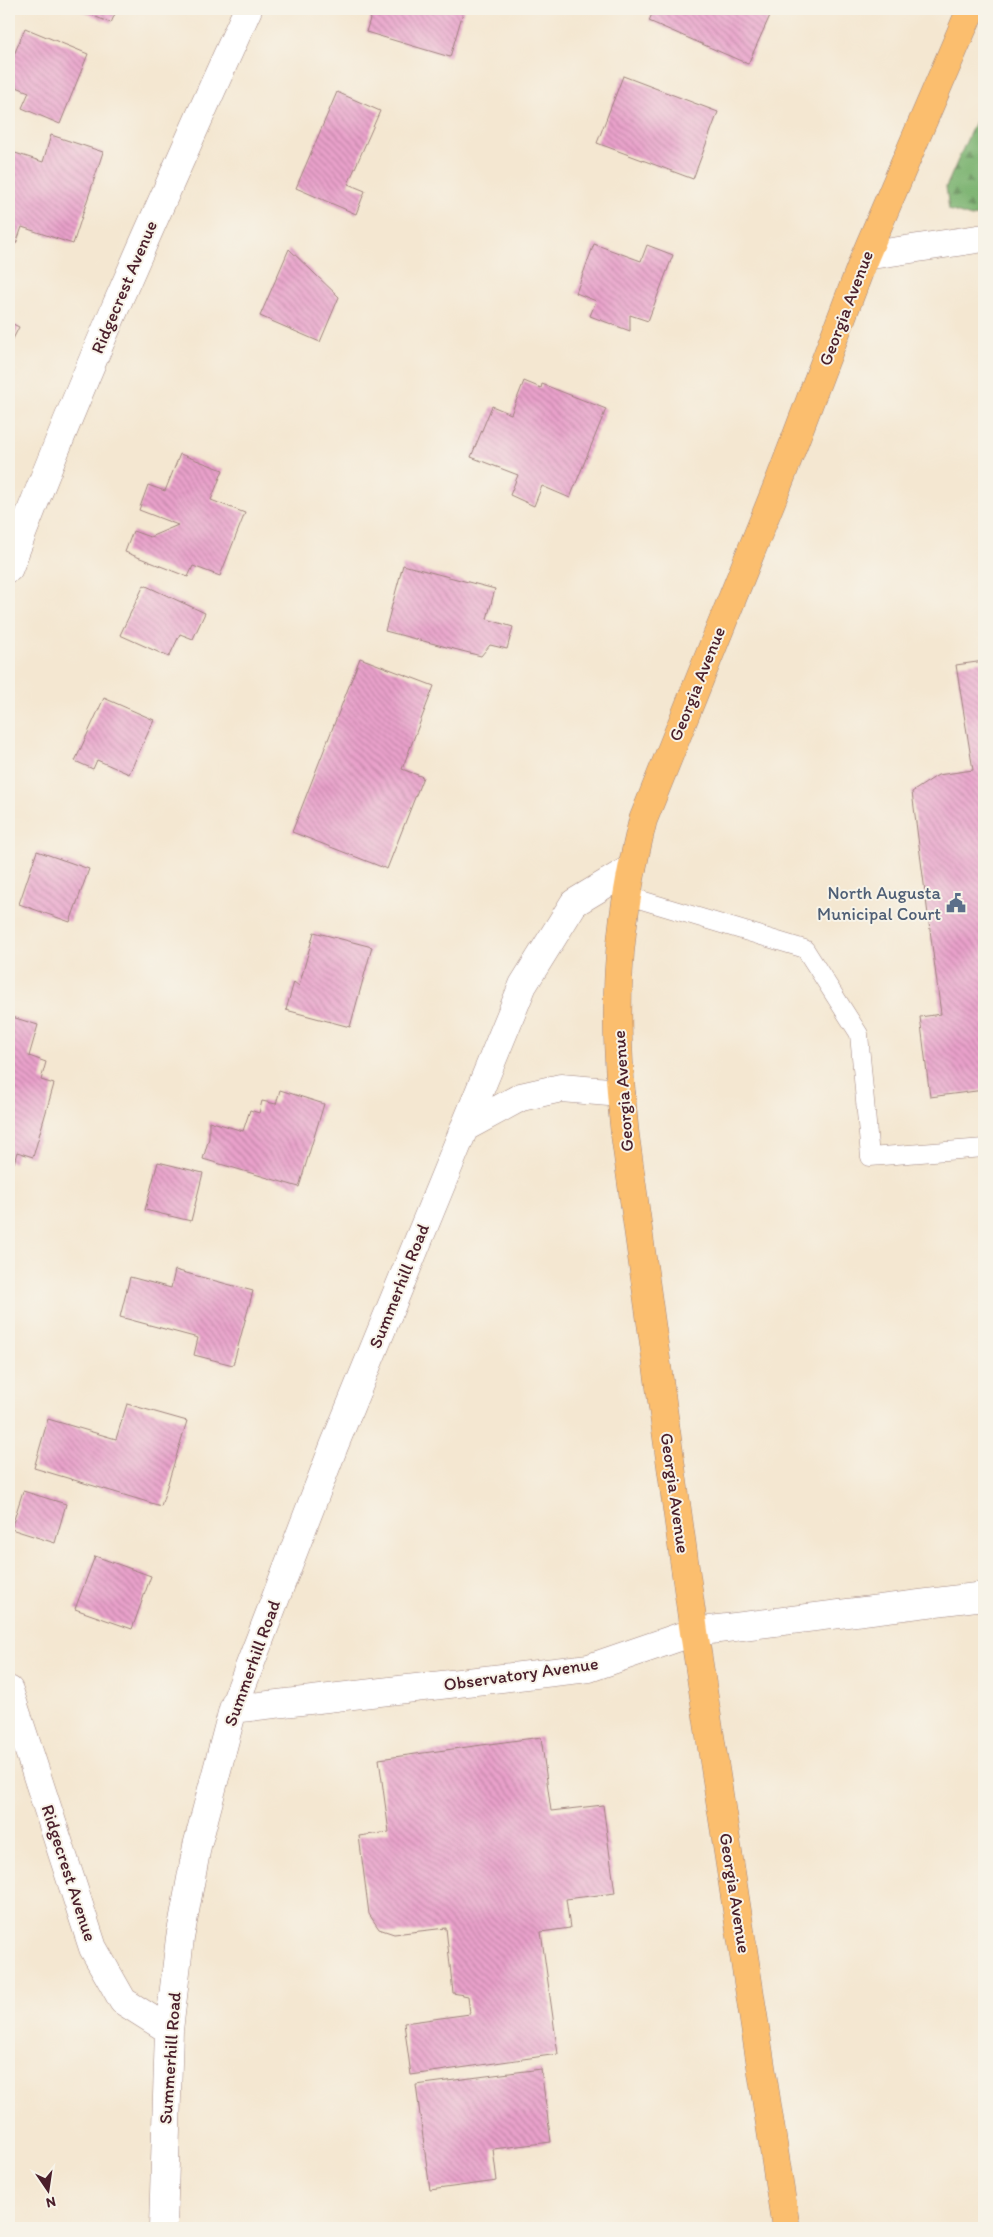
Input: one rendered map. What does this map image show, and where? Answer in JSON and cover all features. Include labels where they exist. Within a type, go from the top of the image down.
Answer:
[{"type":"main road","name":"Georgia Avenue","points":[[786,2228],[694,1632],[621,1092],[618,1001],[622,933],[632,868],[643,820],[781,477],[865,256],[971,9]]},
{"type":"street","name":"Ridgecrest Avenue","points":[[9,568],[41,483],[123,288],[248,9]]},
{"type":"street","points":[[865,256],[984,238]]},
{"type":"street","name":"Summerhill Road","points":[[163,2228],[169,2030],[180,1938],[197,1846],[233,1709],[338,1437],[523,985],[574,903],[632,868]]},
{"type":"street","points":[[464,1128],[522,1097],[561,1088],[621,1092]]},
{"type":"street","name":"Observatory Avenue","points":[[233,1709],[589,1668],[694,1632],[984,1596]]},
{"type":"street","name":"Ridgecrest Avenue","points":[[9,1690],[93,1948],[123,2001],[169,2030]]},
{"type":"lane","points":[[628,896],[805,949],[858,1034],[870,1157],[984,1148]]},
{"type":"green space","points":[[984,101],[984,215],[971,217],[949,210],[946,187]]},
{"type":"building","points":[[76,9],[117,9],[111,23]]},
{"type":"building","points":[[373,9],[464,9],[450,57],[366,32]]},
{"type":"building","points":[[654,9],[773,9],[748,64],[649,21]]},
{"type":"building","points":[[25,28],[88,54],[60,124],[22,108],[29,92],[9,84],[9,67]]},
{"type":"building","points":[[623,76],[718,112],[693,179],[597,143]]},
{"type":"building","points":[[337,92],[380,111],[348,184],[365,191],[356,214],[296,188]]},
{"type":"building","points":[[51,135],[103,152],[73,244],[22,227],[16,244],[9,242],[9,151],[43,162]]},
{"type":"building","points":[[594,244],[641,261],[647,245],[673,255],[648,321],[630,315],[630,331],[590,316],[596,301],[576,293]]},
{"type":"building","points":[[289,249],[339,297],[320,342],[260,316]]},
{"type":"building","points":[[9,322],[19,327],[9,347]]},
{"type":"building","points":[[524,381],[541,388],[542,384],[606,409],[570,498],[542,486],[534,506],[510,495],[518,475],[471,457],[492,406],[511,414]]},
{"type":"building","points":[[180,454],[223,470],[211,500],[245,513],[220,576],[193,566],[188,577],[125,552],[133,531],[150,537],[178,525],[139,510],[148,485],[165,491]]},
{"type":"building","points":[[403,565],[495,589],[487,619],[513,627],[507,649],[490,645],[481,656],[385,631]]},
{"type":"building","points":[[144,585],[205,613],[193,639],[180,634],[169,657],[120,635]]},
{"type":"building","points":[[360,658],[434,686],[402,769],[423,777],[387,869],[292,832]]},
{"type":"building","name":"North Augusta Municipal Court","points":[[984,661],[984,1090],[930,1097],[920,1017],[941,1014],[912,792],[938,775],[973,770],[956,665]]},
{"type":"building","points":[[104,698],[154,720],[129,774],[97,760],[93,769],[75,761]]},
{"type":"building","points":[[37,851],[89,869],[70,922],[19,904]]},
{"type":"building","points":[[314,932],[372,947],[350,1027],[286,1010],[294,982],[299,986]]},
{"type":"building","points":[[9,1016],[38,1025],[29,1056],[46,1062],[41,1080],[54,1084],[33,1157],[17,1152],[14,1163],[9,1161]]},
{"type":"building","points":[[280,1090],[324,1104],[299,1187],[203,1159],[209,1138],[209,1121],[243,1131],[250,1110],[259,1113],[262,1101],[276,1104]]},
{"type":"building","points":[[158,1162],[203,1173],[191,1221],[145,1210]]},
{"type":"building","points":[[175,1270],[253,1291],[233,1365],[194,1355],[198,1338],[120,1317],[130,1277],[171,1288]]},
{"type":"building","points":[[127,1404],[187,1421],[161,1506],[34,1468],[48,1419],[116,1439]]},
{"type":"building","points":[[23,1491],[66,1504],[55,1543],[11,1529]]},
{"type":"building","points":[[95,1556],[151,1576],[132,1629],[75,1609]]},
{"type":"building","points":[[541,1737],[551,1811],[603,1805],[615,1893],[566,1899],[570,1928],[541,1932],[558,2054],[411,2075],[404,2023],[470,2014],[468,1996],[453,1993],[446,1928],[394,1934],[379,1929],[369,1914],[359,1836],[389,1832],[379,1759]]},
{"type":"building","points":[[541,2069],[551,2142],[493,2149],[497,2181],[430,2190],[416,2085]]},
{"type":"place","name":"North Augusta Municipal Court","points":[[956,903]]}]
